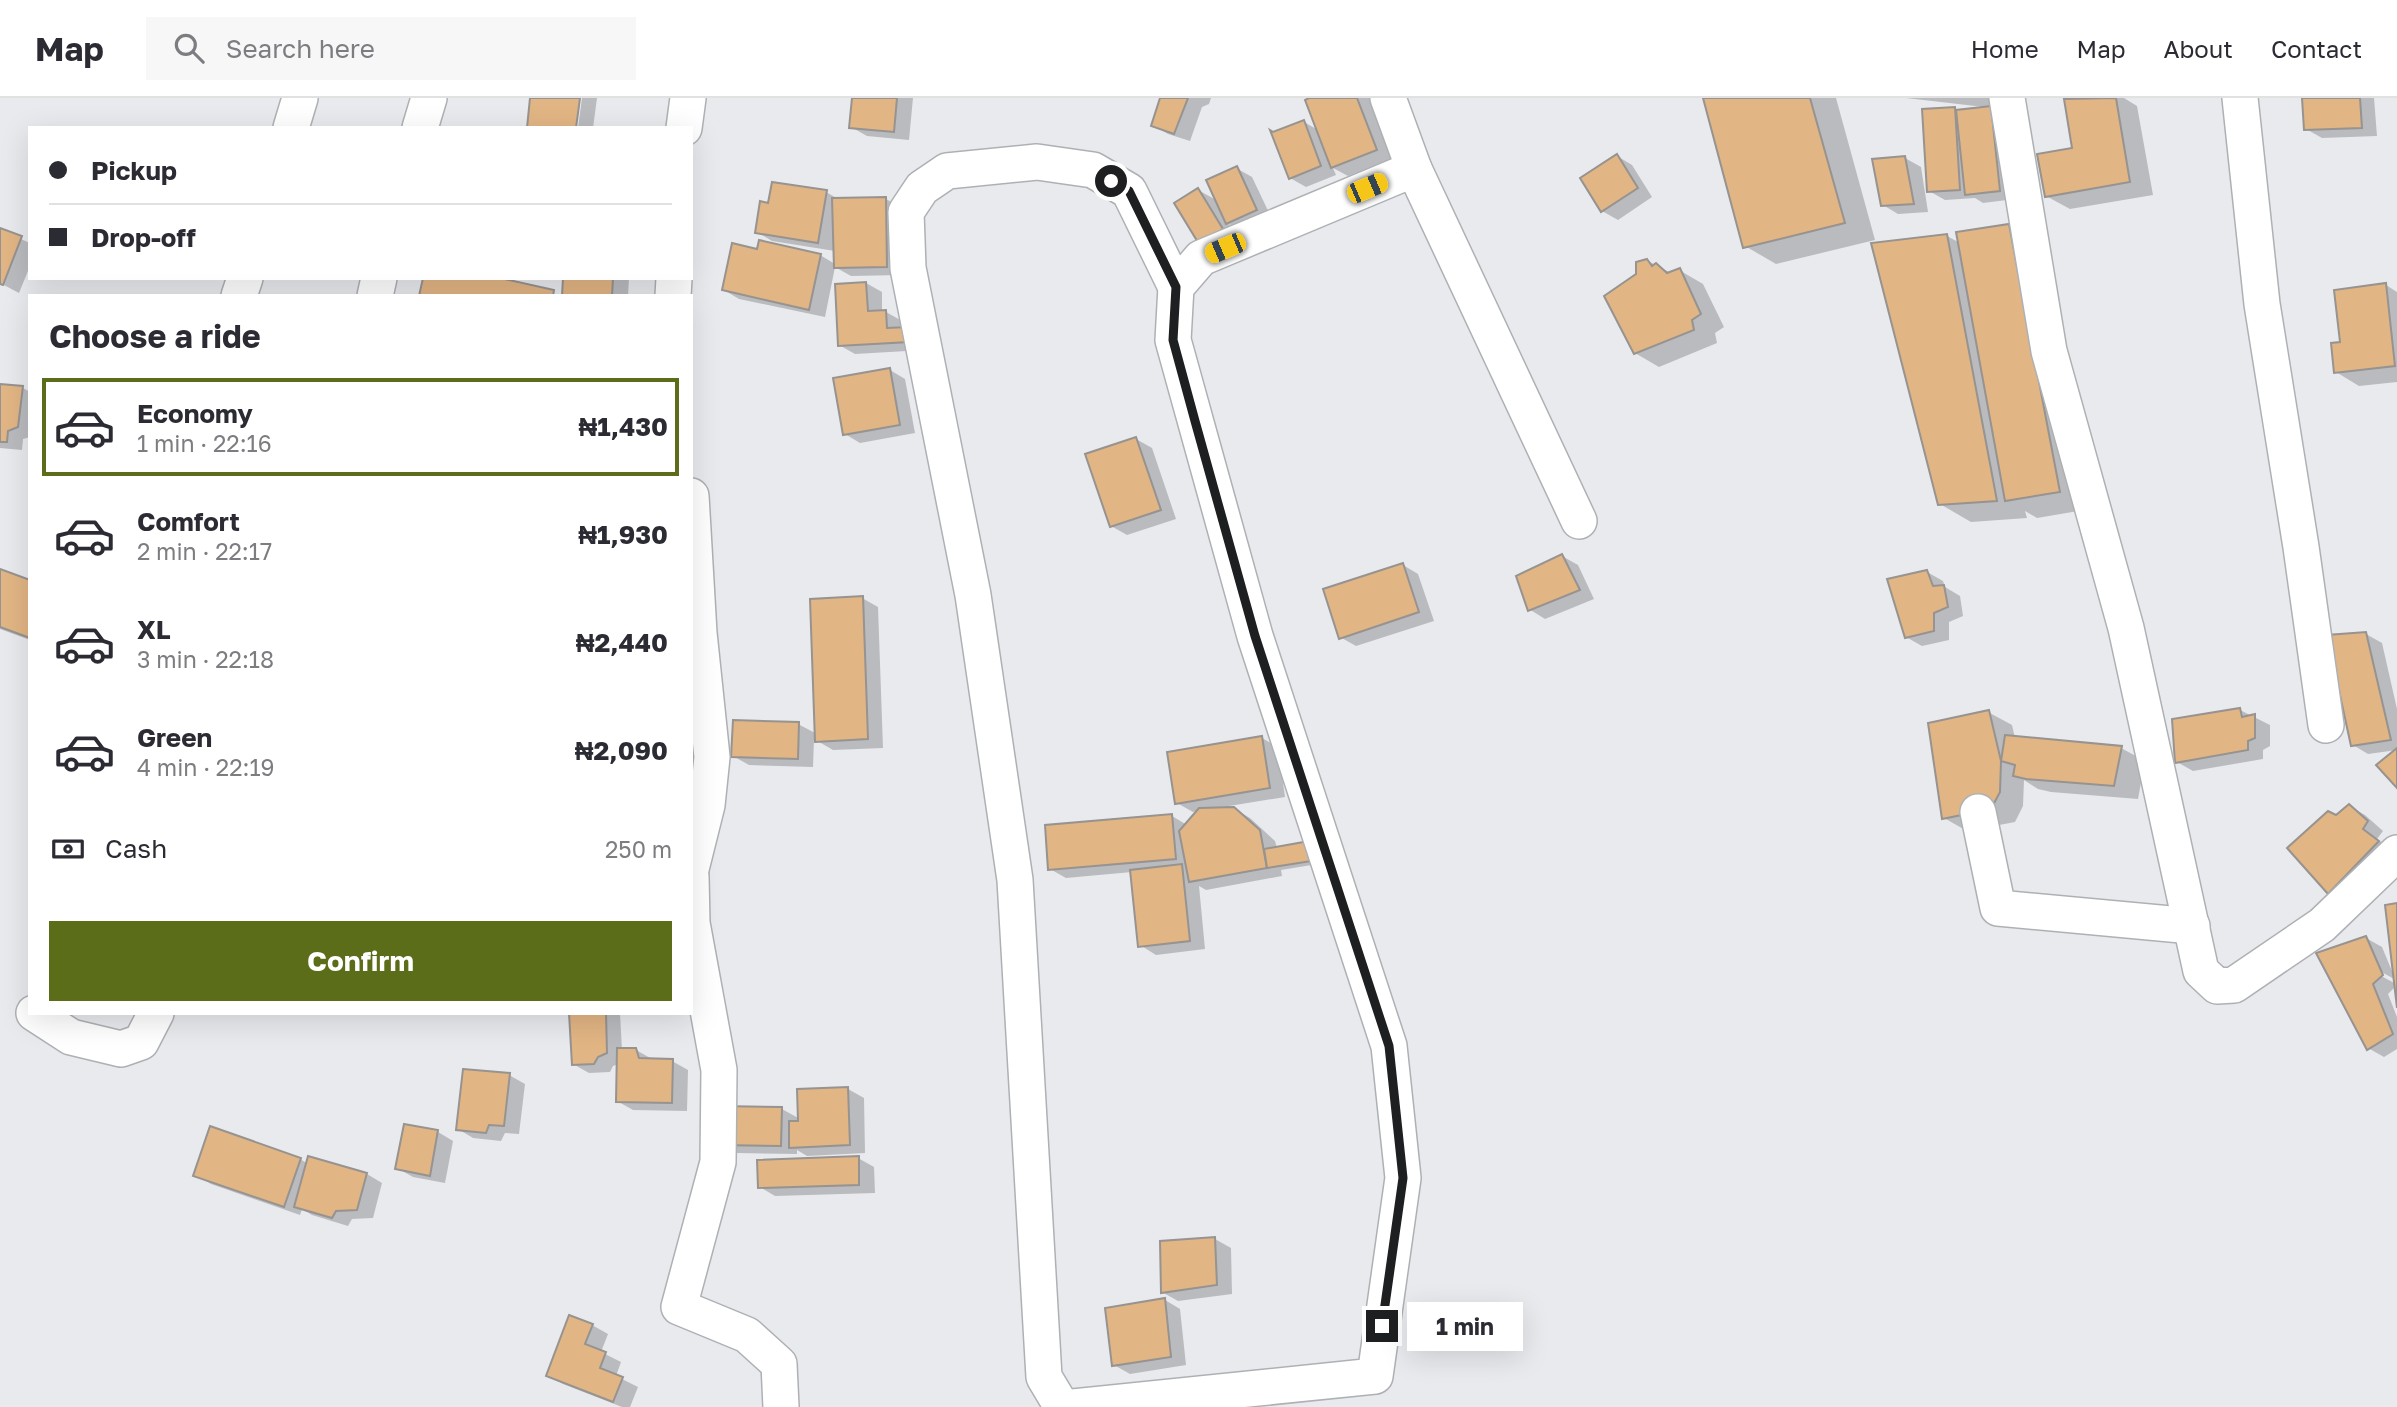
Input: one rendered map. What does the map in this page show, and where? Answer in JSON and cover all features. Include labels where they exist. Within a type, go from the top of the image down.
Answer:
[{"type":"street","points":[[292,126],[300,98]]},
{"type":"street","points":[[421,126],[429,98]]},
{"type":"street","points":[[684,126],[688,98]]},
{"type":"street","points":[[1388,98],[1414,169],[1579,521]]},
{"type":"street","points":[[2007,98],[2049,351],[2126,628],[2201,971],[2217,986],[2234,985],[2322,925],[2397,853]]},
{"type":"street","points":[[2240,98],[2262,304],[2326,725]]},
{"type":"street","points":[[1062,1407],[1044,1377],[1015,880],[973,595],[908,268],[906,212],[922,188],[947,171],[1037,162],[1093,170],[1129,191],[1176,287],[1173,340],[1255,636],[1389,1046],[1403,1178],[1375,1376],[1073,1407]]},
{"type":"street","points":[[1176,287],[1201,258],[1414,169]]},
{"type":"street","points":[[693,530],[699,633],[712,757],[707,805],[693,861]]},
{"type":"street","points":[[1978,812],[1998,908],[2192,926]]},
{"type":"street","points":[[693,928],[719,1070],[718,1162],[679,1307],[747,1335],[779,1364],[781,1407]]},
{"type":"street","points":[[37,1015],[71,1037],[121,1049],[141,1042],[155,1015]]},
{"type":"building","points":[[530,98],[580,98],[576,126],[527,126]]},
{"type":"building","points":[[852,98],[897,98],[894,132],[849,128]]},
{"type":"building","points":[[1160,98],[1188,98],[1174,134],[1151,126]]},
{"type":"building","points":[[1357,98],[1377,150],[1331,168],[1305,100]]},
{"type":"building","points":[[1703,98],[1810,98],[1845,223],[1743,248]]},
{"type":"building","points":[[2116,98],[2130,182],[2045,197],[2037,154],[2072,148],[2064,99]]},
{"type":"building","points":[[2302,98],[2360,98],[2362,128],[2304,130]]},
{"type":"building","points":[[1991,106],[2000,191],[1965,195],[1956,110]]},
{"type":"building","points":[[1955,107],[1960,190],[1927,192],[1922,109]]},
{"type":"building","points":[[1304,120],[1321,166],[1289,179],[1270,130],[1273,132]]},
{"type":"building","points":[[1617,154],[1638,188],[1601,212],[1580,178]]},
{"type":"building","points":[[1905,156],[1914,204],[1881,206],[1872,159]]},
{"type":"building","points":[[1237,166],[1257,210],[1226,224],[1206,180]]},
{"type":"building","points":[[772,182],[827,190],[818,243],[755,233],[760,201],[768,203]]},
{"type":"building","points":[[1198,188],[1223,229],[1199,244],[1174,203]]},
{"type":"building","points":[[886,197],[887,267],[834,268],[832,198]]},
{"type":"building","points":[[2009,224],[2060,492],[2005,501],[1956,232]]},
{"type":"building","points":[[0,228],[22,236],[3,285],[0,284]]},
{"type":"building","points":[[1947,234],[1997,501],[1938,505],[1871,243]]},
{"type":"building","points":[[759,240],[821,254],[809,310],[722,290],[732,243],[757,249]]},
{"type":"building","points":[[1647,259],[1652,266],[1656,263],[1667,273],[1680,268],[1701,314],[1692,320],[1694,330],[1634,354],[1604,296],[1636,274],[1636,262]]},
{"type":"building","points":[[423,280],[509,280],[554,290],[553,294],[419,294]]},
{"type":"building","points":[[563,280],[613,280],[612,294],[562,294]]},
{"type":"building","points":[[866,282],[868,311],[886,310],[887,328],[908,327],[909,342],[838,346],[835,284]]},
{"type":"building","points":[[2386,283],[2395,366],[2334,373],[2331,343],[2340,342],[2334,290]]},
{"type":"building","points":[[890,368],[900,425],[843,435],[833,378]]},
{"type":"building","points":[[0,384],[23,386],[18,427],[8,431],[7,442],[0,442]]},
{"type":"building","points":[[1136,437],[1161,510],[1110,527],[1085,454]]},
{"type":"building","points":[[1562,554],[1580,590],[1528,611],[1516,576]]},
{"type":"building","points":[[1403,563],[1419,612],[1339,639],[1323,589]]},
{"type":"building","points":[[0,569],[28,579],[28,637],[0,627]]},
{"type":"building","points":[[1927,570],[1933,586],[1944,585],[1948,607],[1934,613],[1934,631],[1905,638],[1887,579]]},
{"type":"building","points":[[863,596],[868,739],[815,742],[810,599]]},
{"type":"building","points":[[2366,632],[2391,740],[2351,746],[2327,635]]},
{"type":"building","points":[[2240,708],[2242,717],[2255,714],[2255,738],[2248,741],[2248,750],[2175,763],[2172,719]]},
{"type":"building","points":[[1989,710],[2001,761],[2000,792],[1991,809],[1942,819],[1928,723]]},
{"type":"building","points":[[733,720],[799,722],[798,759],[731,757]]},
{"type":"building","points":[[2005,735],[2122,746],[2114,786],[2013,776],[2015,765],[2001,761]]},
{"type":"building","points":[[1262,736],[1270,788],[1175,804],[1167,752]]},
{"type":"building","points":[[2397,748],[2397,788],[2376,765]]},
{"type":"building","points":[[2349,804],[2368,821],[2363,829],[2379,841],[2328,894],[2287,848],[2328,811],[2336,815]]},
{"type":"building","points":[[1234,807],[1260,830],[1267,868],[1189,882],[1179,831],[1199,808]]},
{"type":"building","points":[[1172,814],[1176,859],[1048,870],[1045,825]]},
{"type":"building","points":[[1315,840],[1318,860],[1267,868],[1264,849]]},
{"type":"building","points":[[1182,864],[1190,941],[1138,947],[1130,870]]},
{"type":"building","points":[[2397,903],[2397,1008],[2385,905]]},
{"type":"building","points":[[2366,936],[2383,975],[2373,984],[2393,1034],[2367,1050],[2316,953]]},
{"type":"building","points":[[569,1015],[606,1015],[607,1053],[598,1057],[594,1064],[572,1065]]},
{"type":"building","points":[[617,1048],[636,1048],[639,1058],[673,1059],[672,1103],[616,1102]]},
{"type":"building","points":[[463,1069],[510,1073],[504,1126],[489,1125],[486,1133],[456,1130]]},
{"type":"building","points":[[848,1087],[850,1145],[789,1148],[789,1121],[798,1121],[797,1089]]},
{"type":"building","points":[[720,1106],[782,1107],[781,1146],[719,1145]]},
{"type":"building","points":[[404,1124],[438,1130],[430,1176],[395,1169]]},
{"type":"building","points":[[210,1126],[301,1158],[284,1207],[193,1176]]},
{"type":"building","points":[[308,1156],[367,1173],[357,1210],[336,1211],[332,1218],[294,1207]]},
{"type":"building","points":[[859,1156],[859,1185],[758,1188],[757,1160]]},
{"type":"building","points":[[1215,1237],[1217,1285],[1161,1293],[1160,1241]]},
{"type":"building","points":[[1165,1298],[1171,1357],[1112,1366],[1105,1308]]},
{"type":"building","points":[[569,1315],[593,1324],[585,1344],[606,1352],[600,1368],[623,1377],[613,1402],[546,1376]]},
{"type":"route","points":[[1111,181],[1129,191],[1176,287],[1173,340],[1255,636],[1389,1046],[1403,1178],[1382,1326]]}]
